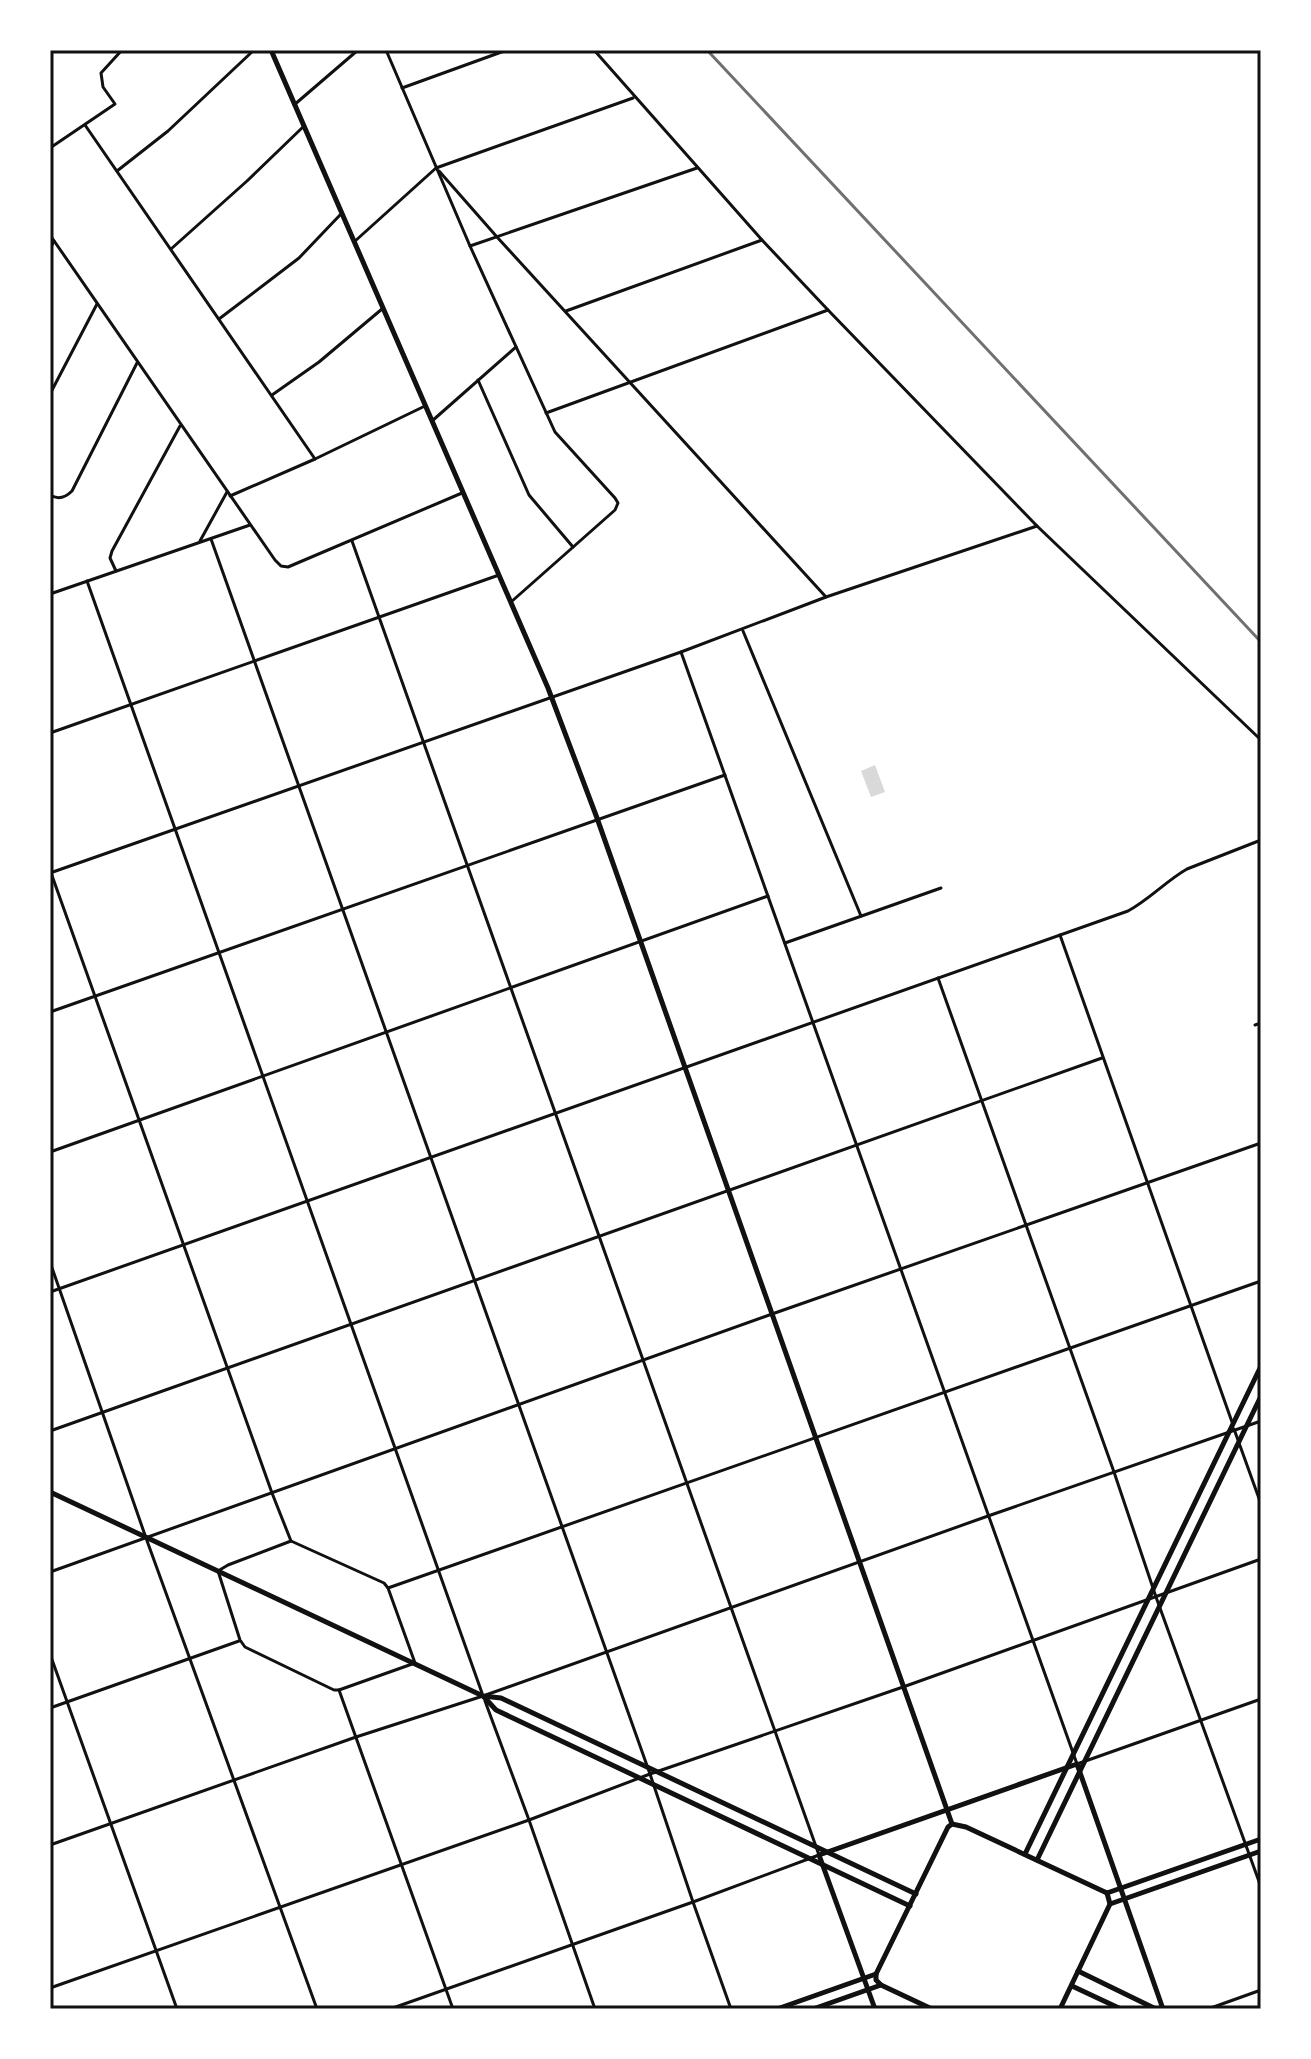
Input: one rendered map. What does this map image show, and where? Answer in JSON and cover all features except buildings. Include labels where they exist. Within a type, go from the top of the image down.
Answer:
[{"type":"main road","points":[[271,50],[551,696],[597,818],[952,1824]]},
{"type":"main road","points":[[1025,1854],[1261,1366]]},
{"type":"main road","points":[[1037,1860],[1261,1396]]},
{"type":"main road","points":[[50,1492],[483,1696],[501,1698],[916,1894]]},
{"type":"main road","points":[[483,1696],[496,1710],[910,1906]]},
{"type":"main road","points":[[875,2009],[819,1855],[1077,1764],[1163,2009]]},
{"type":"main road","points":[[952,1824],[966,1827],[1107,1893],[1261,1839]]},
{"type":"main road","points":[[932,2009],[881,1985],[876,1980],[876,1974],[952,1824]]},
{"type":"main road","points":[[1110,1904],[1261,1851]]},
{"type":"main road","points":[[1060,2009],[1110,1904],[1107,1893]]},
{"type":"main road","points":[[1078,1971],[1156,2009]]},
{"type":"main road","points":[[777,2009],[876,1974]]},
{"type":"main road","points":[[813,2009],[881,1985]]},
{"type":"main road","points":[[1072,1986],[1121,2009]]},
{"type":"street","points":[[50,148],[115,104],[103,87],[101,73],[122,50]]},
{"type":"street","points":[[117,171],[168,131],[254,50]]},
{"type":"street","points":[[294,105],[358,50]]},
{"type":"street","points":[[386,50],[470,246],[555,432],[618,503],[615,510],[511,602]]},
{"type":"street","points":[[402,88],[507,50]]},
{"type":"street","points":[[594,50],[828,310],[1037,526],[1261,740]]},
{"type":"street","points":[[354,242],[436,168],[634,98]]},
{"type":"street","points":[[85,125],[315,459]]},
{"type":"street","points":[[171,249],[303,126]]},
{"type":"street","points":[[470,246],[698,167]]},
{"type":"street","points":[[436,168],[826,597]]},
{"type":"street","points":[[219,319],[299,258],[342,214]]},
{"type":"street","points":[[50,235],[281,566],[288,567],[463,493]]},
{"type":"street","points":[[566,311],[762,240]]},
{"type":"street","points":[[50,249],[54,241]]},
{"type":"street","points":[[50,394],[97,304]]},
{"type":"street","points":[[272,395],[319,362],[382,308]]},
{"type":"street","points":[[546,413],[828,310]]},
{"type":"street","points":[[432,421],[516,347]]},
{"type":"street","points":[[50,495],[60,498],[72,491],[138,362]]},
{"type":"street","points":[[478,380],[529,495],[573,547]]},
{"type":"street","points":[[199,543],[229,494],[315,459],[425,406]]},
{"type":"street","points":[[116,571],[110,558],[112,551],[181,424]]},
{"type":"street","points":[[50,594],[250,525]]},
{"type":"street","points":[[291,1541],[218,1571],[245,1647],[334,1690],[415,1663],[384,1583],[291,1541],[50,872],[681,652],[826,597],[1037,526]]},
{"type":"street","points":[[211,539],[731,2009]]},
{"type":"street","points":[[352,541],[819,1855],[390,2009]]},
{"type":"street","points":[[50,733],[499,575]]},
{"type":"street","points":[[87,581],[595,2009]]},
{"type":"street","points":[[743,629],[861,916]]},
{"type":"street","points":[[681,652],[1077,1764],[1261,1699]]},
{"type":"street","points":[[50,1012],[725,775]]},
{"type":"street","points":[[50,1292],[1128,911],[1187,869],[1261,840]]},
{"type":"street","points":[[785,943],[941,888]]},
{"type":"street","points":[[50,1152],[768,896]]},
{"type":"street","points":[[1060,935],[1261,1504]]},
{"type":"street","points":[[938,978],[1261,1887]]},
{"type":"street","points":[[1255,1025],[1261,1023]]},
{"type":"street","points":[[50,1431],[1102,1058]]},
{"type":"street","points":[[50,1572],[1261,1143]]},
{"type":"street","points":[[50,1262],[146,1538],[317,2009]]},
{"type":"street","points":[[388,1588],[1261,1281]]},
{"type":"street","points":[[50,1845],[356,1737],[483,1696],[1261,1421]]},
{"type":"street","points":[[50,1988],[1261,1559]]},
{"type":"street","points":[[50,1708],[240,1640]]},
{"type":"street","points":[[50,1654],[177,2009]]},
{"type":"street","points":[[339,1690],[453,2009]]},
{"type":"street","points":[[1208,2009],[1261,1990]]},
{"type":"shaded area","points":[[875,765],[885,792],[871,797],[861,771]]},
{"type":"railway","points":[[707,50],[1261,642]]}]
